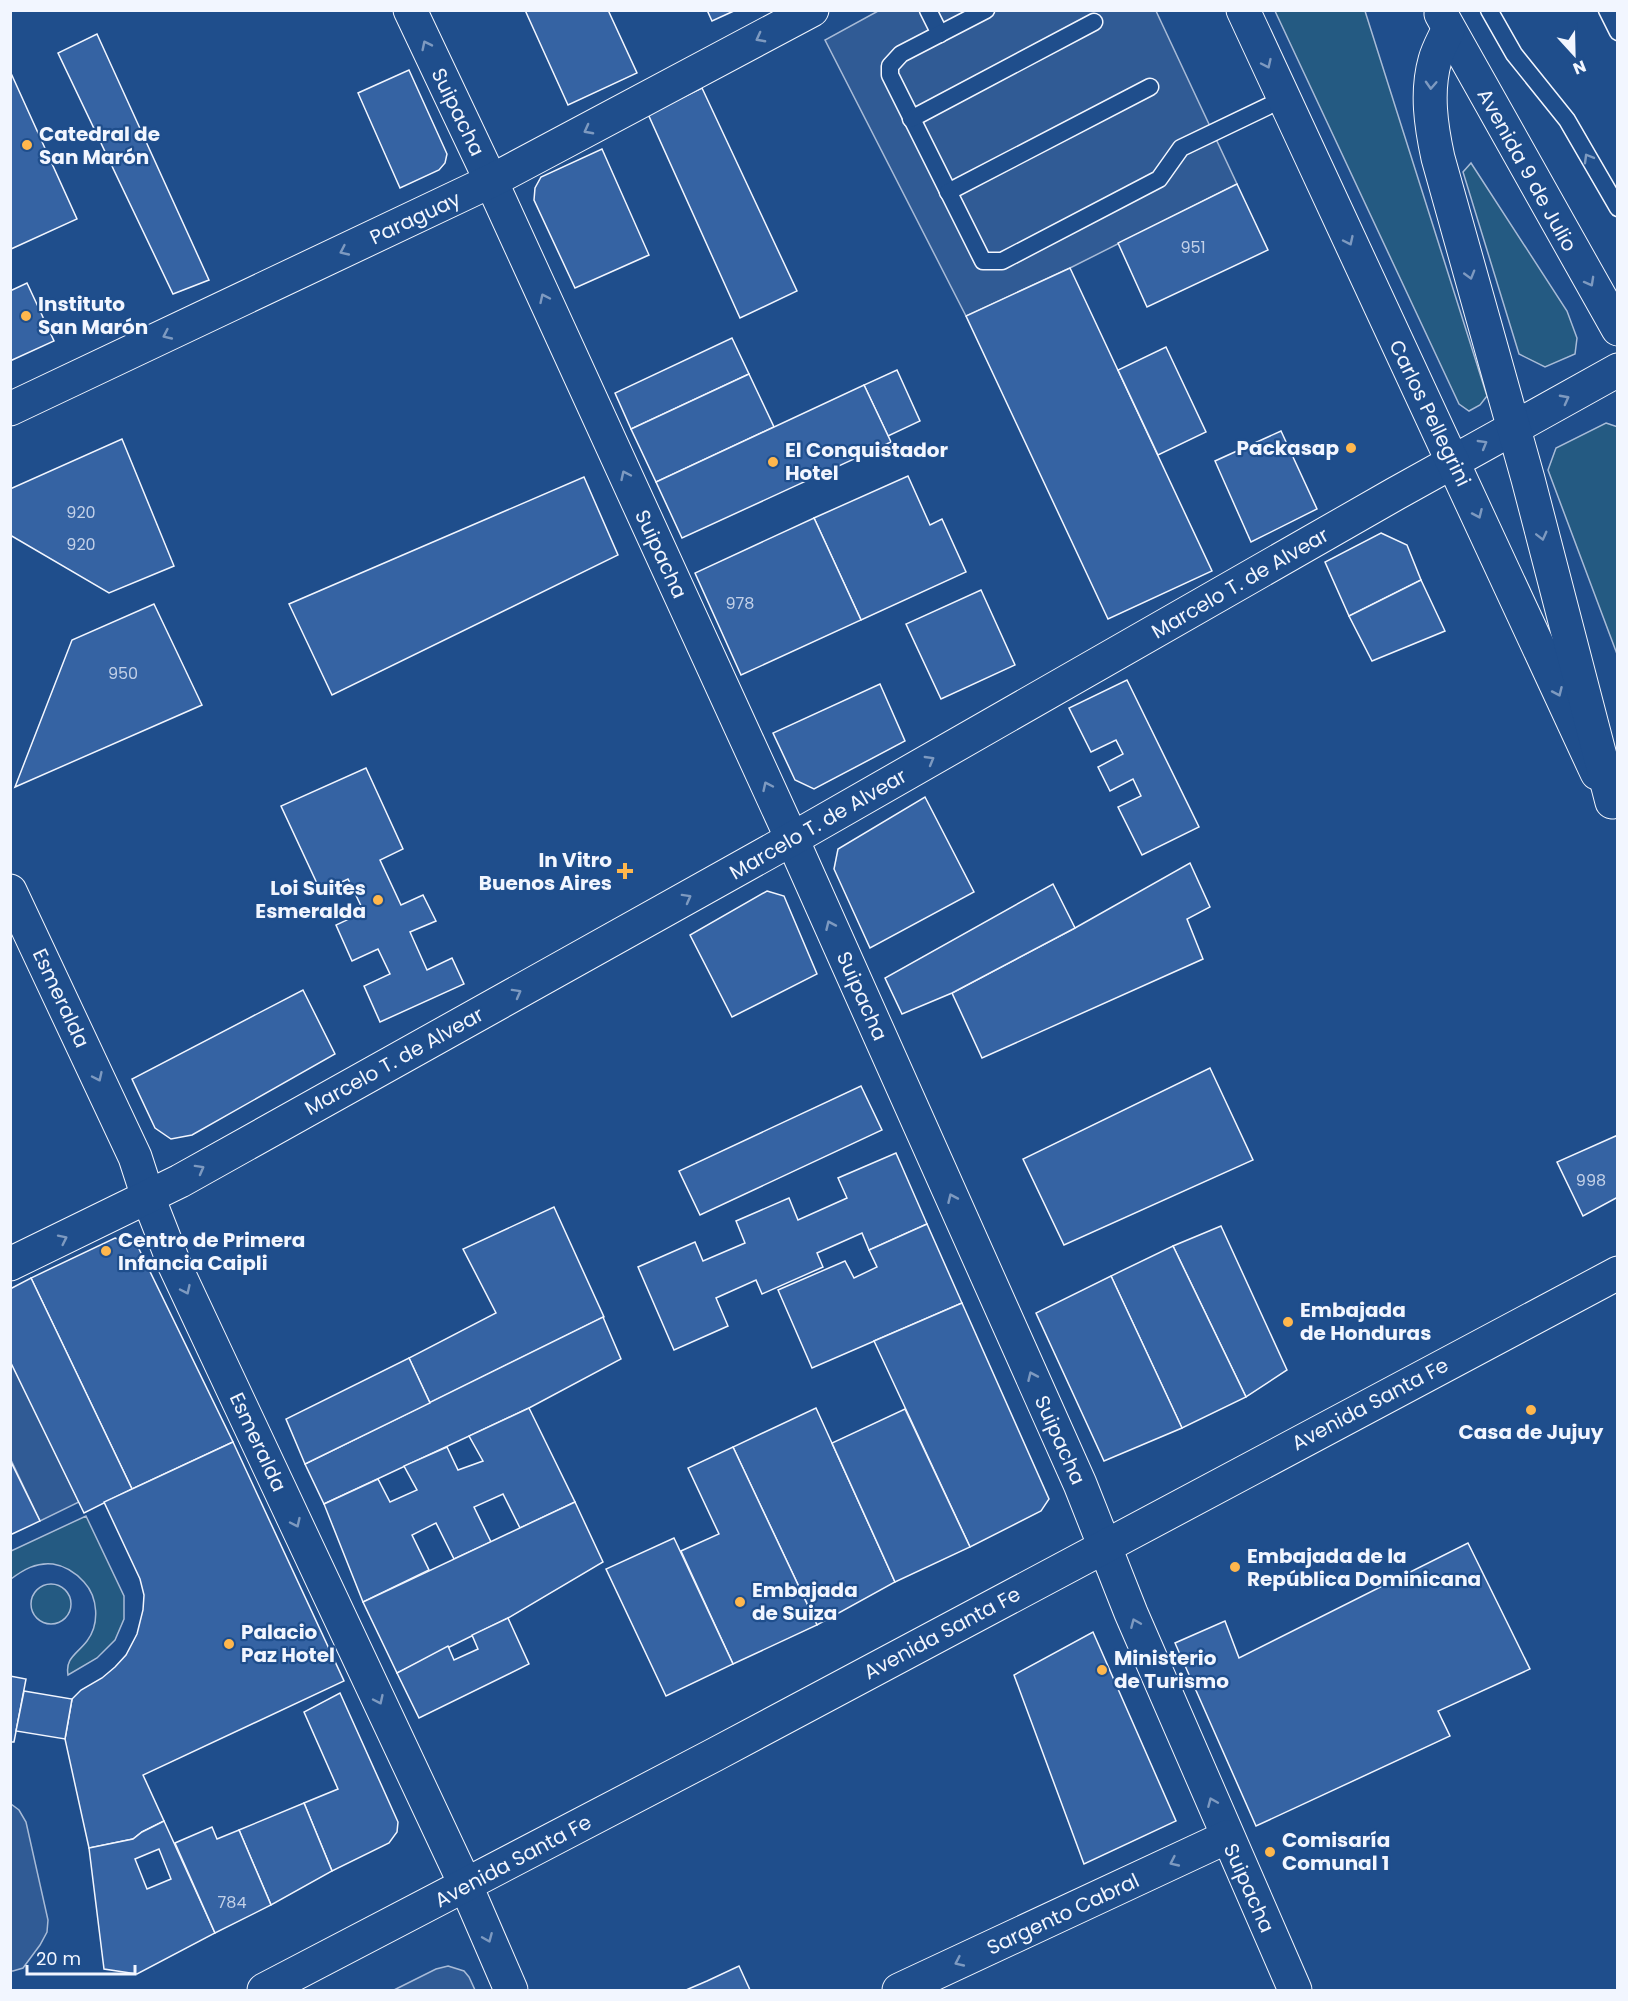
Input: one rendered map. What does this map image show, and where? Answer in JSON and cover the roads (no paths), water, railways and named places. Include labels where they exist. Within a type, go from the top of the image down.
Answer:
[{"type":"main road","name":"Suipacha","points":[[410,10],[492,182],[792,839],[1080,1484],[1131,1613],[1295,1990]]},
{"type":"main road","name":"Paraguay","points":[[10,409],[492,182],[812,10]]},
{"type":"main road","name":"Carlos Pellegrini","points":[[1243,10],[1452,462],[1473,502],[1576,731],[1615,809]]},
{"type":"main road","name":"Avenida 9 de Julio","points":[[1448,17],[1617,329]]},
{"type":"main road","points":[[1448,17],[1431,74],[1431,111],[1438,158],[1513,426],[1615,809]]},
{"type":"main road","name":"Marcelo T. de Alvear","points":[[10,1264],[148,1197],[792,839],[1513,426],[1617,370]]},
{"type":"main road","name":"Esmeralda","points":[[10,891],[135,1157],[175,1266],[466,1886],[511,1990]]},
{"type":"main road","name":"Avenida Santa Fe","points":[[264,1990],[466,1886],[1617,1272]]},
{"type":"main road","name":"Sargento Cabral","points":[[899,1990],[1227,1837]]},
{"type":"lane","points":[[928,10],[940,34]]},
{"type":"lane","points":[[986,10],[901,54],[890,66],[890,75],[983,261],[1002,261],[1160,179],[1181,148],[1283,99]]},
{"type":"lane","points":[[1489,10],[1514,54],[1566,120],[1617,208]]},
{"type":"lane","points":[[1607,10],[1617,32]]},
{"type":"lane","points":[[911,119],[1094,22]]},
{"type":"lane","points":[[948,192],[1150,87]]},
{"type":"place","name":"Catedral de San Marón","points":[[27,145]]},
{"type":"place","name":"Instituto San Marón","points":[[26,316]]},
{"type":"place","name":"Packasap","points":[[1351,448]]},
{"type":"place","name":"El Conquistador Hotel","points":[[773,462]]},
{"type":"place","name":"In Vitro Buenos Aires","points":[[625,871]]},
{"type":"place","name":"Loi Suites Esmeralda","points":[[378,900]]},
{"type":"place","name":"Centro de Primera Infancia Caipli","points":[[106,1251]]},
{"type":"place","name":"Embajada de Honduras","points":[[1288,1322]]},
{"type":"place","name":"Casa de Jujuy","points":[[1531,1410]]},
{"type":"place","name":"Embajada de la República Dominicana","points":[[1235,1567]]},
{"type":"place","name":"Embajada de Suiza","points":[[740,1602]]},
{"type":"place","name":"Palacio Paz Hotel","points":[[229,1644]]},
{"type":"place","name":"Ministerio de Turismo","points":[[1102,1670]]},
{"type":"place","name":"Comisaría Comunal 1","points":[[1270,1852]]}]
